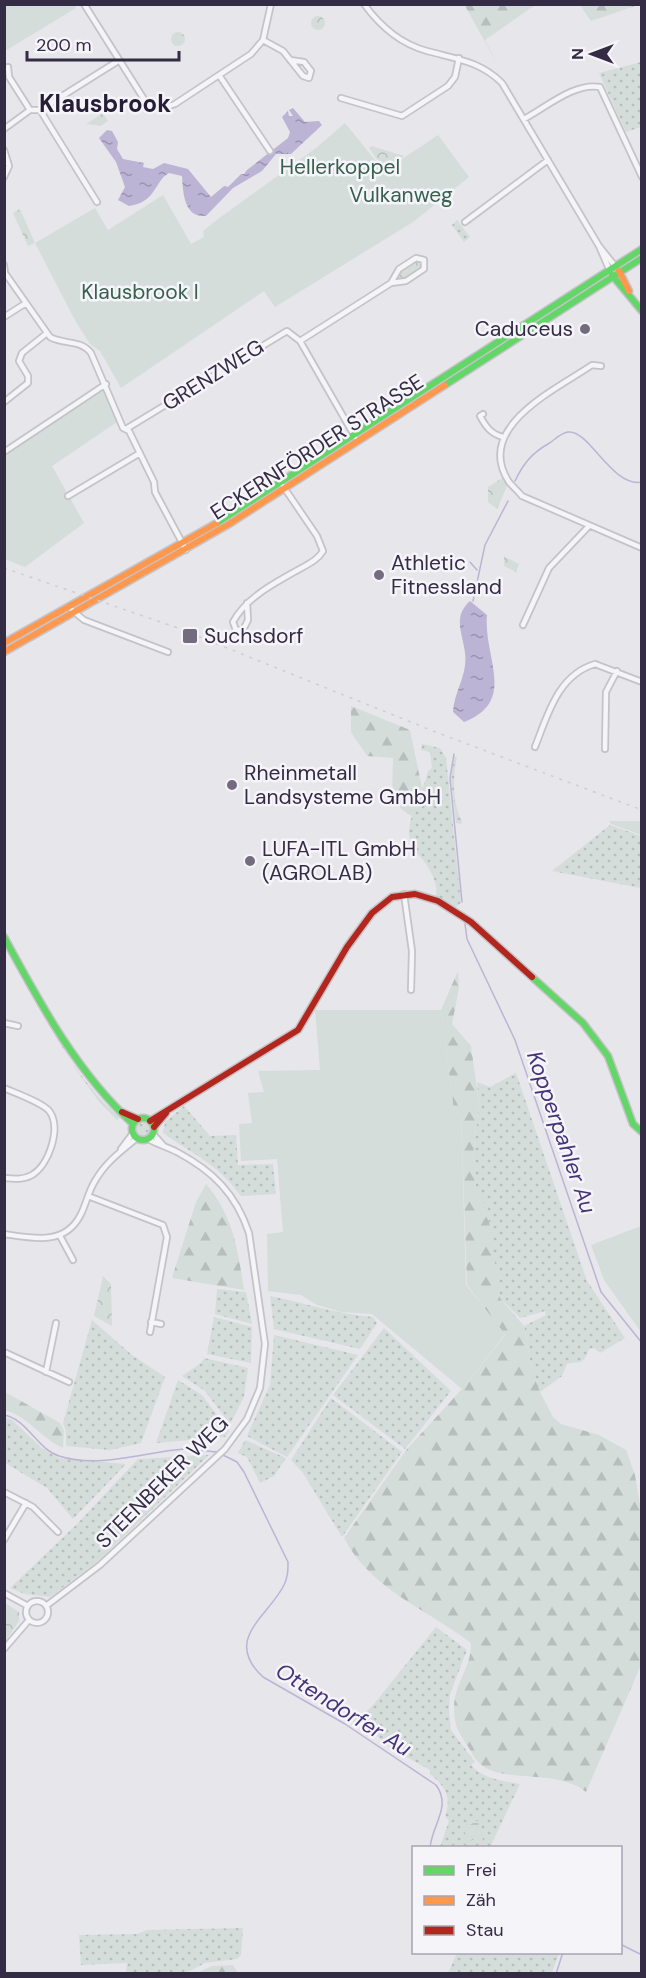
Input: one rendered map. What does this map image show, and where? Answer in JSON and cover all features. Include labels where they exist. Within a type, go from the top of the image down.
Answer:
[{"type":"main road","name":"ECKERNFÖRDER STRASSE","points":[[4,643],[184,547],[283,486],[642,249]]},
{"type":"main road","name":"ECKERNFÖRDER STRASSE","points":[[438,383],[642,258]]},
{"type":"main road","points":[[612,267],[642,311]]},
{"type":"main road","name":"ECKERNFÖRDER STRASSE","points":[[4,652],[71,608]]},
{"type":"main road","points":[[151,1130],[166,1113],[298,1030],[347,947],[372,913],[385,900],[404,894],[426,896],[461,915],[559,1000],[592,1033],[614,1068],[633,1124],[642,1132]]},
{"type":"main road","name":"STEENBEKER WEG","points":[[4,937],[70,1052],[99,1091],[122,1112],[151,1130]]},
{"type":"main road","points":[[135,1135],[136,1121]]},
{"type":"main road","name":"STEENBEKER WEG","points":[[135,1135],[151,1130]]},
{"type":"street","points":[[84,4],[147,104],[154,109],[161,110],[175,104],[252,54],[263,40],[271,4]]},
{"type":"street","points":[[364,4],[378,21],[406,43],[459,58],[490,71],[506,89],[612,267]]},
{"type":"street","points":[[263,40],[283,51],[290,60],[303,76],[309,78],[311,70],[304,62],[290,60]]},
{"type":"street","points":[[341,98],[402,116],[448,86],[455,77],[459,58]]},
{"type":"street","points":[[4,129],[30,110],[40,110],[118,61]]},
{"type":"street","points":[[8,67],[9,77],[30,110]]},
{"type":"street","points":[[219,75],[270,151]]},
{"type":"street","points":[[524,119],[578,89],[590,85],[600,87],[642,177]]},
{"type":"street","points":[[40,110],[97,202]]},
{"type":"street","points":[[4,150],[9,166],[4,177]]},
{"type":"street","points":[[465,222],[548,160]]},
{"type":"street","points":[[356,438],[300,341],[391,283],[406,281],[422,271],[426,266],[424,260],[416,258],[399,269],[391,283]]},
{"type":"street","points":[[4,265],[5,273],[47,333],[57,341],[86,347],[106,384],[108,396],[140,453],[154,482],[155,492],[184,547]]},
{"type":"street","points":[[4,317],[26,303]]},
{"type":"street","name":"GRENZWEG","points":[[126,429],[283,332],[288,332],[300,341]]},
{"type":"street","points":[[4,402],[28,383],[28,376],[20,361],[22,353],[47,333]]},
{"type":"street","points":[[601,366],[592,366],[516,417],[503,437],[505,472],[509,482],[522,496],[642,548]]},
{"type":"street","points":[[4,452],[106,384]]},
{"type":"street","points":[[483,414],[480,417],[484,424],[494,435],[503,437]]},
{"type":"street","points":[[68,496],[140,453]]},
{"type":"street","points":[[247,603],[248,620],[243,630],[236,630],[232,626],[247,603],[269,586],[316,559],[323,551],[317,536],[283,486]]},
{"type":"street","points":[[523,625],[549,568],[589,525]]},
{"type":"street","points":[[71,608],[84,620],[168,652]]},
{"type":"street","points":[[535,747],[549,709],[566,682],[579,671],[595,664],[642,682]]},
{"type":"street","points":[[605,749],[606,692],[617,671]]},
{"type":"street","points":[[404,894],[412,951],[411,990]]},
{"type":"street","points":[[4,1023],[18,1026]]},
{"type":"street","points":[[4,1088],[46,1108],[53,1118],[55,1130],[51,1146],[37,1172],[25,1179],[4,1178]]},
{"type":"street","name":"STEENBEKER WEG","points":[[4,1649],[29,1620],[38,1623],[45,1619],[46,1606],[100,1565],[225,1449],[250,1412],[260,1388],[264,1360],[264,1328],[249,1233],[237,1203],[217,1178],[163,1145],[151,1130]]},
{"type":"street","points":[[4,1234],[41,1238],[60,1236],[76,1222],[98,1176],[135,1135]]},
{"type":"street","points":[[88,1196],[163,1225],[166,1229],[167,1237],[150,1332]]},
{"type":"street","points":[[60,1236],[73,1260]]},
{"type":"street","points":[[151,1322],[161,1324]]},
{"type":"street","points":[[46,1372],[56,1323]]},
{"type":"street","points":[[4,1352],[69,1382]]},
{"type":"street","points":[[4,1492],[26,1503],[58,1532]]},
{"type":"street","points":[[4,1540],[26,1503]]},
{"type":"street","points":[[4,1593],[28,1606]]},
{"type":"street","points":[[29,1620],[26,1611],[28,1606],[38,1601],[46,1606]]},
{"type":"green space","points":[[5,4],[74,4],[76,8],[5,51]]},
{"type":"green space","points":[[464,4],[535,5],[485,40],[498,65]]},
{"type":"green space","points":[[580,4],[641,4],[591,21],[580,5]]},
{"type":"green space","points":[[318,16],[323,18],[325,23],[323,28],[318,30],[313,28],[311,23],[313,18]]},
{"type":"green space","points":[[178,32],[183,34],[185,39],[183,44],[178,46],[173,44],[171,39],[173,34]]},
{"type":"green space","points":[[641,62],[641,127],[626,132],[599,73]]},
{"type":"green space","points":[[103,113],[108,121],[101,126],[86,124]]},
{"type":"green space","points":[[345,123],[384,171],[438,135],[469,177],[413,222],[275,307],[264,291],[121,388],[100,351],[90,344],[76,322],[35,243],[95,208],[108,230],[163,195],[191,244],[204,237],[203,231],[218,219],[316,148]]},
{"type":"green space","points":[[372,146],[404,156],[384,169],[369,148]]},
{"type":"green space","points":[[20,209],[35,243],[28,246],[13,213]]},
{"type":"green space","points":[[457,220],[470,237],[464,242],[452,225]]},
{"type":"green space","points":[[418,260],[423,262],[423,268],[404,280],[395,280],[400,271]]},
{"type":"green space","points":[[106,384],[120,420],[52,466],[84,523],[25,567],[5,559],[4,453]]},
{"type":"green space","points":[[504,477],[507,486],[497,509],[488,502],[488,487]]},
{"type":"green space","points":[[504,556],[519,564],[516,572],[504,566]]},
{"type":"green space","points":[[351,706],[410,730],[422,788],[412,816],[398,805],[395,799],[392,784],[393,758],[367,756],[351,732]]},
{"type":"green space","points":[[422,744],[440,748],[446,758],[461,903],[456,907],[435,897],[434,878],[421,858],[412,850],[410,824],[428,771],[432,768],[430,752],[421,750]]},
{"type":"green space","points":[[454,756],[457,757],[454,781],[455,798],[461,824],[456,823],[451,778]]},
{"type":"green space","points":[[609,821],[641,821],[641,835],[611,824]]},
{"type":"green space","points":[[610,825],[641,836],[641,888],[552,871]]},
{"type":"green space","points":[[4,945],[71,1061],[42,1013]]},
{"type":"green space","points":[[458,971],[459,988],[452,1024],[471,1046],[479,1103],[473,1155],[476,1188],[487,1208],[500,1298],[524,1326],[530,1361],[540,1392],[553,1417],[561,1424],[599,1435],[626,1450],[635,1475],[641,1511],[641,1665],[586,1792],[573,1784],[559,1780],[501,1773],[489,1770],[479,1763],[460,1734],[454,1716],[456,1692],[469,1660],[471,1643],[384,1585],[355,1556],[344,1538],[407,1449],[462,1389],[505,1335],[467,1285],[461,1113],[454,1112],[441,1010]]},
{"type":"green space","points":[[315,1010],[441,1010],[454,1112],[461,1113],[466,1285],[505,1334],[462,1389],[372,1314],[341,1312],[317,1305],[301,1295],[268,1291],[267,1234],[283,1232],[277,1159],[241,1161],[239,1124],[252,1123],[248,1093],[264,1092],[258,1071],[320,1070]]},
{"type":"green space","points":[[71,1061],[86,1082],[120,1117],[117,1120],[100,1103]]},
{"type":"green space","points":[[516,1073],[587,1281],[625,1338],[600,1353],[594,1348],[589,1349],[583,1361],[567,1364],[562,1376],[540,1392],[530,1361],[524,1326],[546,1315],[545,1311],[520,1318],[500,1298],[476,1188],[473,1155],[479,1103],[477,1082],[490,1087]]},
{"type":"green space","points":[[184,1106],[210,1136],[236,1135],[238,1165],[273,1164],[276,1194],[241,1196],[214,1167],[163,1133],[165,1122]]},
{"type":"green space","points":[[143,1120],[149,1122],[151,1128],[149,1134],[143,1136],[137,1134],[135,1128],[137,1122]]},
{"type":"green space","points":[[206,1184],[222,1208],[233,1234],[244,1290],[172,1278],[196,1202]]},
{"type":"green space","points":[[641,1226],[641,1332],[604,1280],[591,1245]]},
{"type":"green space","points":[[103,1276],[111,1284],[112,1326],[94,1316]]},
{"type":"green space","points":[[217,1289],[246,1292],[252,1324],[215,1314]]},
{"type":"green space","points":[[270,1296],[334,1311],[373,1317],[377,1323],[360,1349],[274,1329]]},
{"type":"green space","points":[[214,1317],[252,1327],[251,1363],[207,1354]]},
{"type":"green space","points":[[92,1320],[132,1355],[165,1377],[141,1443],[110,1450],[66,1446],[66,1431],[63,1423]]},
{"type":"green space","points":[[384,1328],[451,1391],[405,1449],[333,1395]]},
{"type":"green space","points":[[274,1335],[358,1355],[287,1457],[247,1436],[270,1385]]},
{"type":"green space","points":[[204,1358],[248,1368],[244,1397],[230,1424],[205,1391],[182,1376],[201,1363]]},
{"type":"green space","points":[[178,1380],[202,1395],[229,1431],[225,1437],[156,1443]]},
{"type":"green space","points":[[5,1392],[60,1423],[64,1431],[63,1448],[21,1417],[5,1410]]},
{"type":"green space","points":[[331,1398],[402,1452],[342,1537],[303,1473],[291,1460]]},
{"type":"green space","points":[[4,1418],[11,1419],[43,1449],[59,1458],[126,1464],[73,1519],[47,1488],[5,1463]]},
{"type":"green space","points":[[245,1440],[286,1458],[274,1476],[260,1483],[247,1457],[238,1453]]},
{"type":"green space","points":[[209,1455],[99,1560],[50,1597],[25,1594],[10,1588],[76,1525],[138,1459]]},
{"type":"green space","points":[[5,1603],[19,1612],[19,1621],[5,1642]]},
{"type":"green space","points":[[436,1627],[467,1650],[450,1694],[451,1730],[475,1762],[471,1765],[476,1770],[494,1779],[520,1784],[490,1846],[440,1846],[449,1821],[445,1816],[448,1803],[446,1792],[440,1783],[430,1774],[430,1770],[392,1749],[364,1724],[358,1725],[348,1718],[358,1712],[363,1715]]},
{"type":"green space","points":[[478,1820],[483,1840],[469,1840],[460,1824],[470,1825]]},
{"type":"green space","points":[[243,1928],[241,1955],[237,1959],[205,1963],[186,1973],[126,1973],[127,1963],[81,1965],[79,1935],[137,1934],[147,1930]]},
{"type":"green space","points":[[456,1954],[559,1954],[552,1973],[448,1973]]},
{"type":"green space","points":[[233,1965],[238,1973],[197,1973],[212,1966]]},
{"type":"water","points":[[293,108],[305,122],[319,121],[322,125],[291,154],[276,154],[262,171],[233,188],[206,216],[199,216],[189,209],[184,197],[182,176],[169,173],[150,196],[138,204],[129,206],[118,200],[125,187],[116,162],[99,138],[107,130],[112,131],[118,142],[117,149],[123,159],[144,163],[143,167],[153,169],[164,163],[188,169],[211,197],[224,186],[228,187],[241,174],[244,174],[288,138],[290,132],[282,117],[288,111],[289,116],[293,116],[289,110]]},
{"type":"water","points":[[470,601],[487,615],[494,690],[490,702],[480,713],[464,722],[453,712],[465,669],[460,619],[461,613]]},
{"type":"waterway","name":"Kopperpahler Au","points":[[515,481],[525,464],[537,451],[568,432],[584,439],[621,476],[631,481],[642,482]]},
{"type":"waterway","name":"Kopperpahler Au","points":[[473,601],[485,545],[508,501]]},
{"type":"waterway","points":[[470,562],[477,570]]},
{"type":"waterway","name":"Kopperpahler Au","points":[[454,754],[450,778],[462,902]]},
{"type":"waterway","name":"Kopperpahler Au","points":[[465,924],[467,939],[515,1040],[601,1292],[642,1343]]},
{"type":"waterway","name":"Ottendorfer Au","points":[[4,1415],[19,1422],[51,1452],[75,1460],[106,1460],[184,1449],[217,1452]]},
{"type":"waterway","name":"Ottendorfer Au","points":[[221,1454],[237,1462],[244,1472],[288,1562],[284,1585],[252,1628],[248,1639],[247,1651],[252,1663],[263,1677],[345,1724],[436,1785],[440,1793],[442,1808],[430,1846]]},
{"type":"waterway","name":"Kopperpahler Au","points":[[622,1945],[642,1955]]},
{"type":"waterway","name":"Ottendorfer Au","points":[[556,1974],[562,1954]]},
{"type":"railway","points":[[4,568],[175,627],[433,731],[642,810]]},
{"type":"traffic: fast","points":[[217,523],[642,249]]},
{"type":"traffic: fast","points":[[445,385],[642,258]]},
{"type":"traffic: fast","points":[[612,275],[642,311]]},
{"type":"traffic: fast","points":[[4,937],[61,1036],[94,1082],[133,1124]]},
{"type":"traffic: fast","points":[[532,977],[583,1023],[608,1056],[633,1124],[642,1132]]},
{"type":"traffic: fast","points":[[143,1118],[151,1121],[154,1129],[151,1137],[143,1140],[135,1137],[132,1129],[135,1121],[143,1118]]},
{"type":"traffic: slow","points":[[619,271],[629,291]]},
{"type":"traffic: slow","points":[[4,652],[229,524],[445,385]]},
{"type":"traffic: slow","points":[[4,643],[217,523]]},
{"type":"traffic: jam","points":[[150,1121],[298,1030],[347,947],[372,913],[392,897],[415,894],[438,901],[471,922],[532,977]]},
{"type":"traffic: jam","points":[[122,1112],[138,1119]]},
{"type":"traffic: jam","points":[[154,1127],[166,1113]]},
{"type":"place","name":"Caduceus","points":[[585,329]]},
{"type":"place","name":"Athletic Fitnessland","points":[[379,575]]},
{"type":"place","name":"Suchsdorf","points":[[190,636]]},
{"type":"place","name":"Rheinmetall Landsysteme GmbH","points":[[232,785]]},
{"type":"place","name":"LUFA-ITL GmbH (AGROLAB)","points":[[250,861]]},
{"type":"district","name":"Klausbrook","points":[[105,104]]},
{"type":"park label","name":"Hellerkoppel","points":[[340,167]]},
{"type":"park label","name":"Vulkanweg","points":[[401,195]]},
{"type":"park label","name":"Klausbrook I","points":[[140,292]]}]
